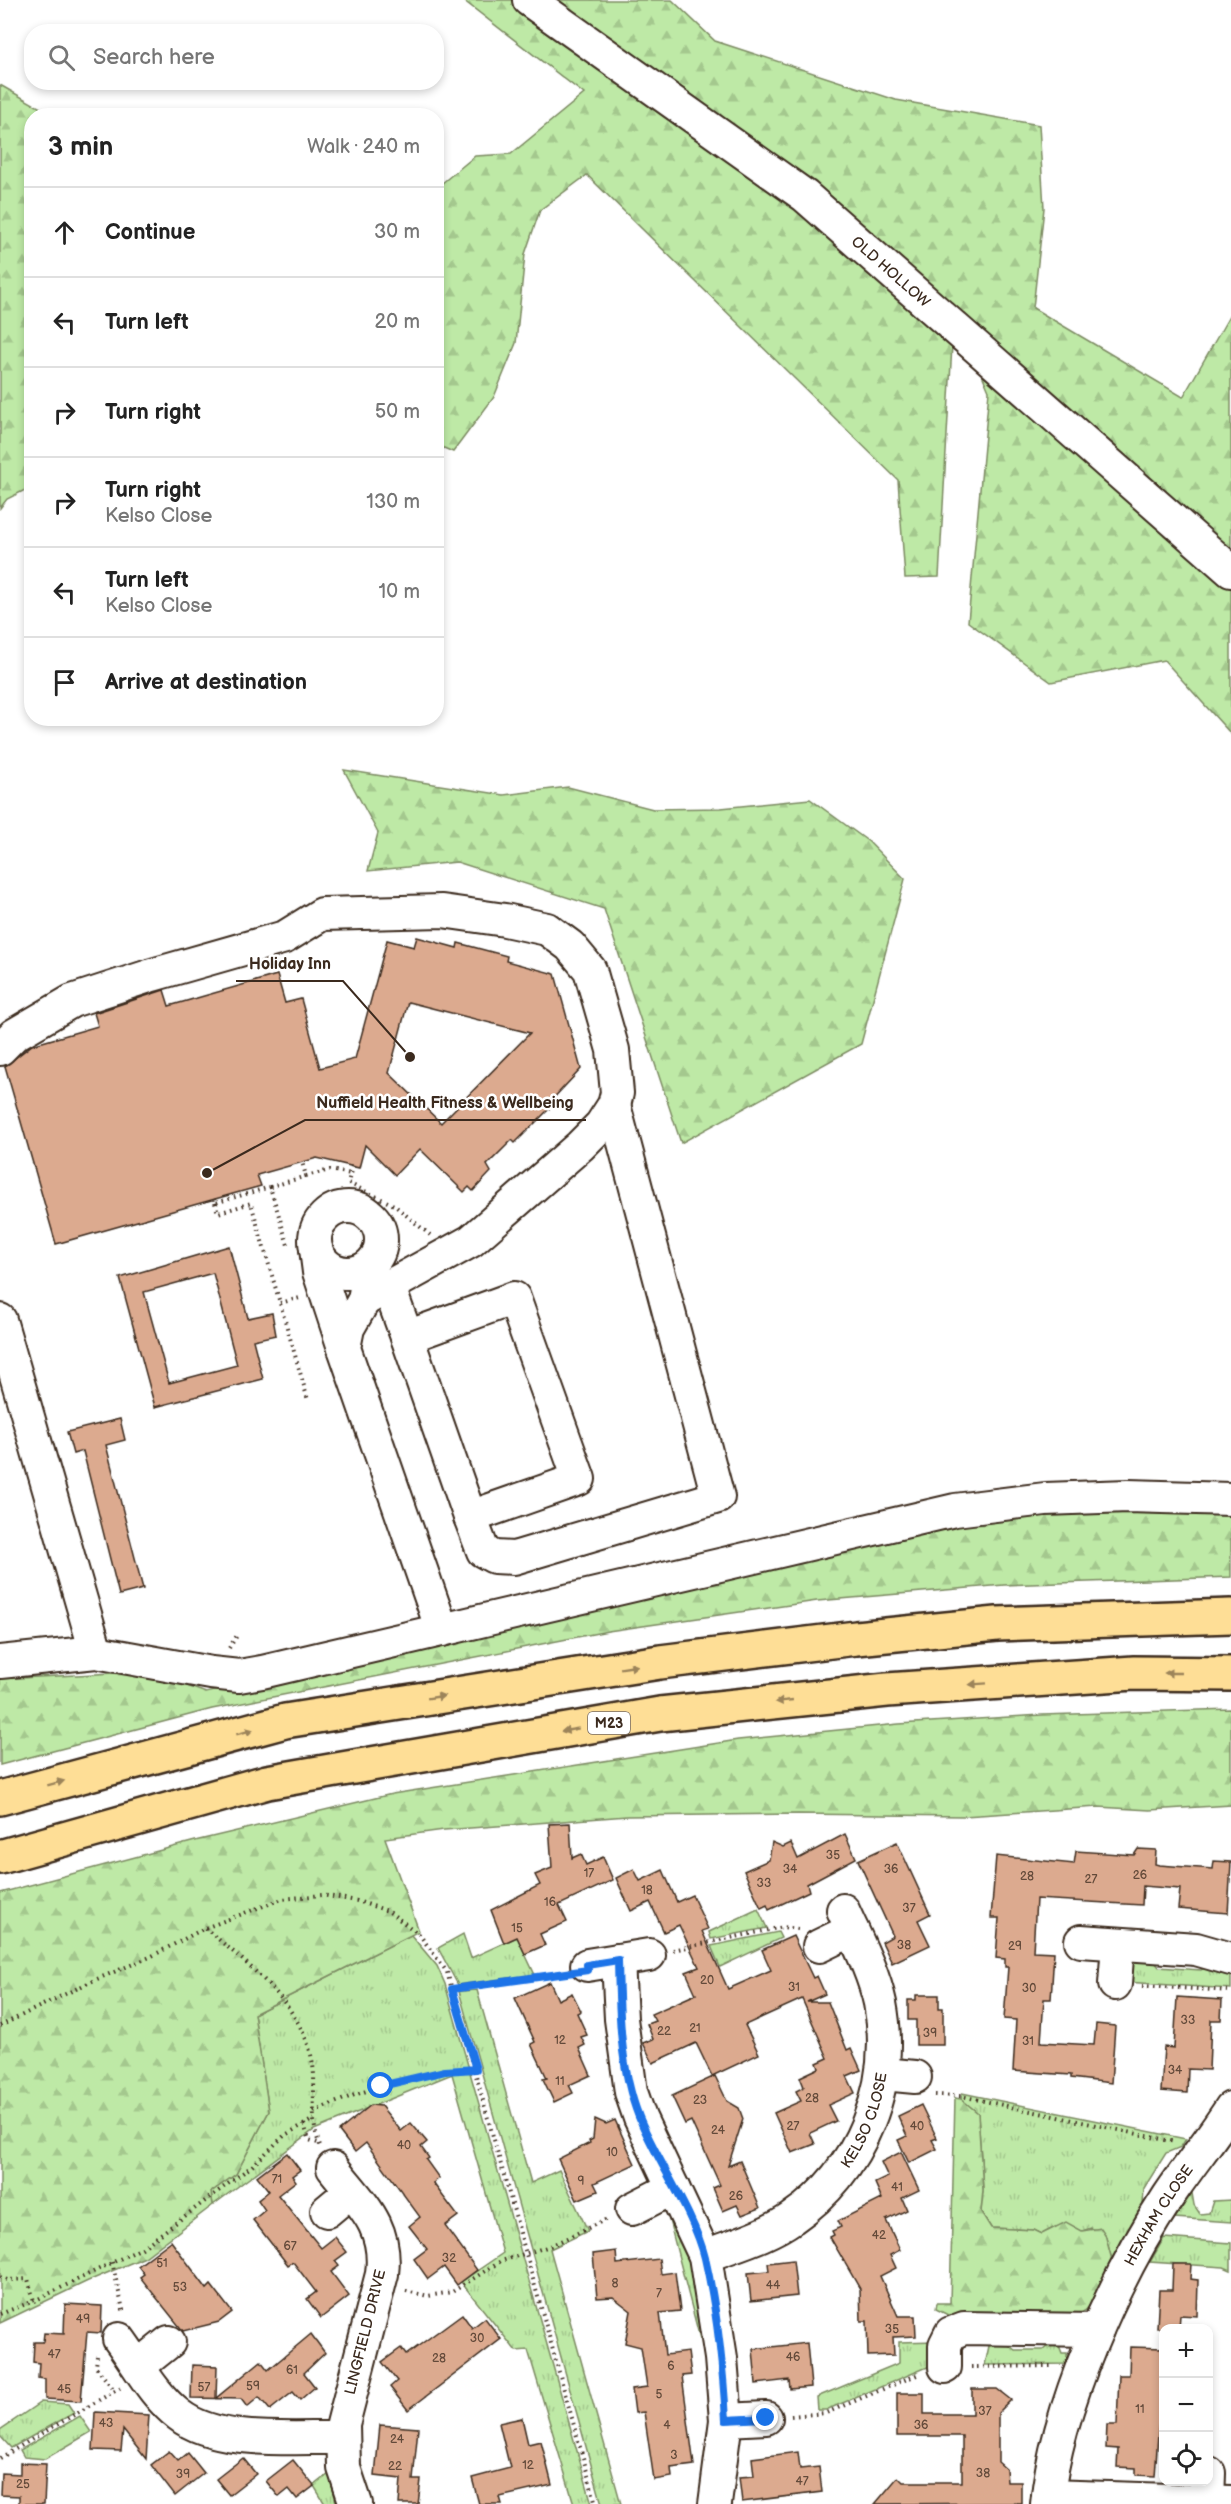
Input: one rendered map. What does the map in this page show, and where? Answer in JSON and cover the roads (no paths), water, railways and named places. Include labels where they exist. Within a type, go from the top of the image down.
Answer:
[{"type":"highway","points":[[0,1798],[285,1721],[660,1662],[856,1638],[997,1624],[1231,1616]]},
{"type":"highway","name":"M23","points":[[0,1857],[267,1782],[660,1714],[899,1689],[1134,1673],[1231,1674]]},
{"type":"street","name":"OLD HOLLOW","points":[[529,0],[805,196],[1231,571]]},
{"type":"street","points":[[0,1049],[14,1035],[72,1001],[152,975],[285,937],[322,914],[442,912],[505,920],[547,929],[570,946],[590,970],[613,1050],[617,1093],[614,1105],[601,1125],[580,1146],[471,1240],[447,1253],[374,1283]]},
{"type":"street","points":[[303,1251],[339,1272],[360,1271],[374,1283],[407,1337],[483,1551],[494,1557],[514,1558],[718,1497],[614,1105]]},
{"type":"street","points":[[303,1251],[323,1218],[331,1211],[352,1207],[362,1210],[377,1225],[380,1246],[374,1283],[348,1328],[344,1348]]},
{"type":"street","points":[[303,1251],[318,1272],[442,1630]]},
{"type":"street","points":[[407,1337],[514,1298],[579,1479],[470,1517]]},
{"type":"street","points":[[0,1320],[96,1653]]},
{"type":"street","points":[[0,1662],[96,1653],[239,1676],[955,1510],[1045,1499],[1128,1496],[1231,1499]]},
{"type":"street","name":"KELSO CLOSE","points":[[705,2256],[773,2229],[792,2219],[811,2203],[830,2183],[865,2133],[877,2104],[883,2074],[880,2002],[847,1920],[819,1946]]},
{"type":"street","points":[[1081,1941],[1196,1949],[1231,1959]]},
{"type":"street","points":[[1115,1984],[1119,1944]]},
{"type":"street","points":[[587,1965],[649,1955]]},
{"type":"street","points":[[618,1960],[621,2019],[631,2092],[640,2118],[705,2256],[721,2358],[726,2420],[715,2504]]},
{"type":"street","points":[[883,2074],[915,2077]]},
{"type":"street","name":"HEXHAM CLOSE","points":[[1216,2492],[1047,2500],[1064,2427],[1097,2330],[1142,2241],[1168,2197],[1231,2108]]},
{"type":"street","name":"LINGFIELD DRIVE","points":[[327,2211],[334,2167],[374,2221],[382,2238],[384,2255],[346,2407],[341,2438],[344,2469],[356,2504]]},
{"type":"street","points":[[632,2209],[674,2188]]},
{"type":"street","points":[[945,2367],[945,2346],[948,2339],[951,2333],[964,2328],[1097,2330]]},
{"type":"street","points":[[119,2339],[180,2416],[213,2431],[252,2436],[341,2438]]},
{"type":"street","points":[[141,2369],[169,2342]]},
{"type":"street","points":[[726,2420],[766,2418]]},
{"type":"place","name":"Holiday Inn","points":[[410,1057]]},
{"type":"place","name":"Nuffield Health Fitness & Wellbeing","points":[[207,1173]]}]
